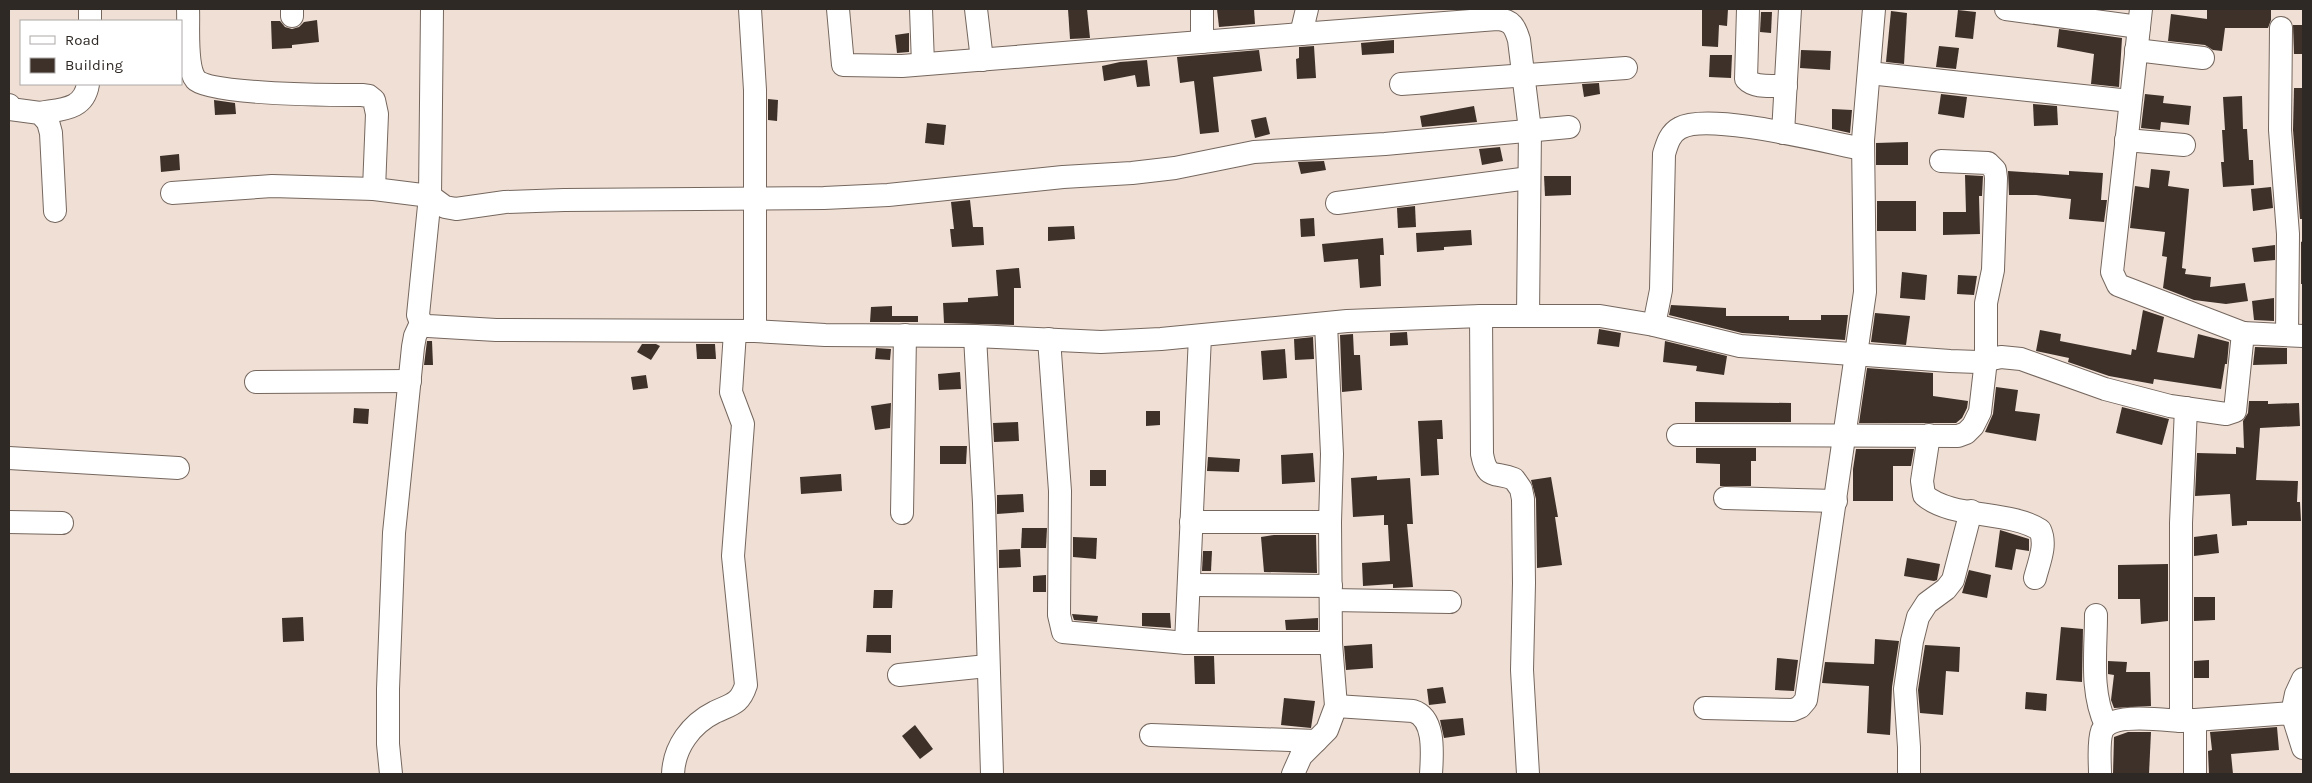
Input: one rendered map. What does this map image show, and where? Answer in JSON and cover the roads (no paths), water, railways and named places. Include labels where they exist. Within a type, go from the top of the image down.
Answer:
[{"type":"street","points":[[188,9],[191,66],[195,79],[201,85],[234,90],[368,96],[374,100],[377,114],[374,189]]},
{"type":"street","points":[[391,774],[388,744],[388,689],[394,533],[415,336],[421,323],[418,315],[430,196],[432,9]]},
{"type":"street","points":[[673,774],[674,761],[681,744],[693,727],[714,712],[731,706],[742,697],[746,685],[733,556],[743,424],[731,392],[745,331],[755,198],[755,90],[750,9]]},
{"type":"street","points":[[838,9],[843,66],[902,66],[1301,34],[1507,20],[1515,27],[1524,75],[1530,130],[1528,316]]},
{"type":"street","points":[[921,9],[923,64]]},
{"type":"street","points":[[976,9],[982,60]]},
{"type":"street","points":[[1202,9],[1202,42]]},
{"type":"street","points":[[1301,34],[1307,9]]},
{"type":"street","points":[[1748,9],[1746,79],[1748,82],[1764,86],[1786,86]]},
{"type":"street","points":[[1783,134],[1790,9]]},
{"type":"street","points":[[1705,708],[1793,710],[1800,707],[1806,700],[1866,292],[1862,149],[1874,9]]},
{"type":"street","points":[[2006,9],[2140,18],[2112,272],[2118,285],[2243,333],[2295,336],[2280,130],[2281,28]]},
{"type":"street","points":[[2136,50],[2203,58]]},
{"type":"street","points":[[1401,84],[1626,68]]},
{"type":"street","points":[[1869,73],[2130,100]]},
{"type":"street","points":[[9,106],[10,109],[16,111],[40,113],[79,104],[86,96],[88,85]]},
{"type":"street","points":[[40,113],[48,122],[51,133],[55,211]]},
{"type":"street","points":[[1654,325],[1660,290],[1664,154],[1673,133],[1688,125],[1722,122],[1862,149]]},
{"type":"street","points":[[172,193],[272,186],[374,189],[430,196],[445,207],[456,209],[522,201],[824,198],[888,195],[1063,177],[1175,168],[1254,152],[1385,144],[1569,127]]},
{"type":"street","points":[[2126,140],[2184,145]]},
{"type":"street","points":[[1678,435],[1958,436],[1966,433],[1973,426],[1980,412],[1986,360],[1986,303],[1993,270],[1995,240],[1995,170],[1988,163],[1980,161],[1941,161]]},
{"type":"street","points":[[1337,204],[1529,178]]},
{"type":"street","points":[[421,323],[438,327],[496,330],[745,331],[825,335],[975,336],[1101,342],[1200,336],[1347,321],[1480,316],[1600,316],[1654,325],[1740,346],[1950,362],[1986,360],[2001,357],[2021,360],[2105,389],[2186,408],[2226,414],[2235,411],[2243,333]]},
{"type":"street","points":[[1480,316],[1484,467],[1489,473],[1514,480],[1521,489],[1523,499],[1522,670],[1528,774]]},
{"type":"street","points":[[1293,774],[1301,756],[1327,730],[1336,706],[1331,593],[1330,522],[1332,454],[1326,324]]},
{"type":"street","points":[[902,513],[905,335]]},
{"type":"street","points":[[975,336],[984,503],[987,666],[992,774]]},
{"type":"street","points":[[1186,643],[1200,336]]},
{"type":"street","points":[[1050,339],[1060,491],[1060,626],[1063,632],[1186,643],[1332,643]]},
{"type":"street","points":[[256,382],[410,381]]},
{"type":"street","points":[[2186,408],[2181,523],[2188,720],[2195,774]]},
{"type":"street","points":[[1929,435],[1922,481],[1924,495],[1939,504],[2026,523],[2040,530],[2043,537],[2043,545],[2035,578]]},
{"type":"street","points":[[9,458],[178,468]]},
{"type":"street","points":[[1724,498],[1836,501]]},
{"type":"street","points":[[1909,774],[1905,689],[1912,641],[1918,617],[1927,603],[1946,589],[1953,580],[1971,511]]},
{"type":"street","points":[[9,522],[62,523]]},
{"type":"street","points":[[1191,522],[1330,522]]},
{"type":"street","points":[[1189,585],[1450,602]]},
{"type":"street","points":[[2096,615],[2096,680],[2099,710],[2106,725]]},
{"type":"street","points":[[899,675],[987,666]]},
{"type":"street","points":[[2303,679],[2296,694],[2292,713],[2303,748]]},
{"type":"street","points":[[1336,706],[1420,713],[1429,732],[1432,754],[1430,774]]},
{"type":"street","points":[[2100,774],[2102,732],[2106,725],[2122,720],[2188,720],[2292,713]]},
{"type":"street","points":[[1151,735],[1316,741]]}]
